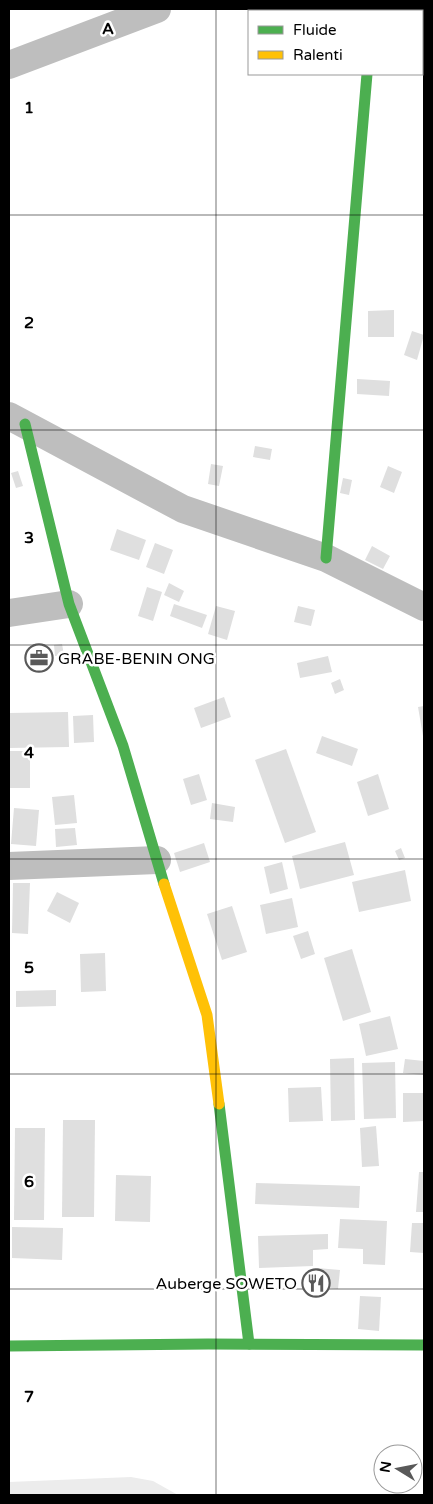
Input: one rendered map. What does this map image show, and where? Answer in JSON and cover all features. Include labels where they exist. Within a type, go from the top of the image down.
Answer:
[{"type":"street","points":[[9,65],[157,9]]},
{"type":"street","points":[[326,558],[367,75]]},
{"type":"street","points":[[17,420],[183,508],[326,558],[424,607]]},
{"type":"street","points":[[17,420],[69,604],[123,746],[206,1015],[231,1196],[248,1344]]},
{"type":"street","points":[[9,613],[69,604]]},
{"type":"street","points":[[9,866],[157,860]]},
{"type":"street","points":[[9,1346],[424,1345]]},
{"type":"shaded area","points":[[131,1477],[153,1481],[178,1495],[9,1495],[9,1482]]},
{"type":"building","points":[[394,310],[394,337],[368,337],[368,311]]},
{"type":"building","points":[[412,331],[424,335],[417,360],[404,355]]},
{"type":"building","points":[[357,379],[390,381],[389,396],[357,394]]},
{"type":"building","points":[[255,446],[272,449],[270,460],[253,457]]},
{"type":"building","points":[[211,464],[223,466],[219,486],[208,484]]},
{"type":"building","points":[[388,466],[402,472],[394,493],[380,487]]},
{"type":"building","points":[[18,471],[23,486],[16,488],[11,473]]},
{"type":"building","points":[[343,478],[352,480],[349,495],[340,493]]},
{"type":"building","points":[[117,529],[146,540],[139,560],[110,550]]},
{"type":"building","points":[[155,543],[173,550],[164,574],[146,567]]},
{"type":"building","points":[[372,546],[390,556],[383,569],[365,560]]},
{"type":"building","points":[[169,583],[184,591],[179,602],[164,595]]},
{"type":"building","points":[[147,587],[162,592],[153,621],[138,616]]},
{"type":"building","points":[[174,604],[207,615],[202,628],[170,616]]},
{"type":"building","points":[[216,606],[235,611],[227,640],[208,634]]},
{"type":"building","points":[[298,606],[315,610],[311,626],[294,622]]},
{"type":"building","points":[[62,644],[64,655],[55,656],[54,645]]},
{"type":"building","points":[[328,656],[332,672],[300,678],[297,663]]},
{"type":"building","points":[[340,679],[344,690],[335,694],[331,683]]},
{"type":"building","points":[[224,697],[231,717],[201,728],[194,708]]},
{"type":"building","points":[[424,706],[424,736],[423,736],[418,707]]},
{"type":"building","points":[[68,712],[69,747],[9,748],[9,713]]},
{"type":"building","points":[[93,715],[94,742],[74,743],[73,716]]},
{"type":"building","points":[[322,736],[358,749],[352,766],[316,753]]},
{"type":"building","points":[[286,749],[316,832],[285,843],[255,760]]},
{"type":"building","points":[[9,751],[30,751],[30,788],[9,788]]},
{"type":"building","points":[[199,774],[207,800],[191,805],[183,779]]},
{"type":"building","points":[[378,774],[389,809],[368,816],[357,782]]},
{"type":"building","points":[[74,795],[77,823],[55,825],[52,797]]},
{"type":"building","points":[[212,803],[235,807],[233,822],[210,819]]},
{"type":"building","points":[[14,808],[39,810],[36,846],[11,844]]},
{"type":"building","points":[[75,828],[77,845],[56,847],[55,829]]},
{"type":"building","points":[[345,842],[354,875],[300,889],[292,856]]},
{"type":"building","points":[[204,843],[210,862],[180,872],[174,853]]},
{"type":"building","points":[[401,848],[405,858],[399,860],[395,851]]},
{"type":"building","points":[[282,862],[288,889],[270,894],[264,867]]},
{"type":"building","points":[[405,870],[411,901],[359,912],[352,882]]},
{"type":"building","points":[[13,883],[30,883],[28,934],[12,933]]},
{"type":"building","points":[[57,892],[79,903],[70,923],[47,911]]},
{"type":"building","points":[[292,898],[298,927],[266,934],[260,905]]},
{"type":"building","points":[[232,906],[247,952],[222,960],[207,914]]},
{"type":"building","points":[[308,931],[315,954],[301,959],[293,936]]},
{"type":"building","points":[[352,949],[371,1012],[343,1021],[324,958]]},
{"type":"building","points":[[105,953],[106,991],[81,992],[80,954]]},
{"type":"building","points":[[56,990],[56,1006],[16,1007],[16,991]]},
{"type":"building","points":[[390,1016],[398,1049],[366,1056],[359,1024]]},
{"type":"building","points":[[354,1058],[355,1120],[331,1121],[330,1059]]},
{"type":"building","points":[[405,1059],[424,1061],[424,1075],[403,1073]]},
{"type":"building","points":[[395,1062],[396,1118],[364,1119],[362,1063]]},
{"type":"building","points":[[321,1087],[323,1121],[289,1122],[288,1088]]},
{"type":"building","points":[[403,1093],[424,1093],[424,1121],[403,1122]]},
{"type":"building","points":[[63,1120],[95,1120],[94,1217],[62,1217]]},
{"type":"building","points":[[376,1126],[379,1166],[362,1167],[360,1128]]},
{"type":"building","points":[[15,1128],[45,1128],[44,1220],[14,1220]]},
{"type":"building","points":[[419,1172],[424,1172],[424,1212],[416,1212]]},
{"type":"building","points":[[116,1175],[151,1176],[150,1222],[115,1221]]},
{"type":"building","points":[[256,1183],[360,1186],[359,1208],[255,1204]]},
{"type":"building","points":[[340,1219],[387,1221],[385,1265],[363,1264],[363,1249],[338,1248]]},
{"type":"building","points":[[412,1223],[424,1223],[424,1253],[410,1252]]},
{"type":"building","points":[[12,1227],[63,1228],[62,1260],[12,1258]]},
{"type":"building","points":[[328,1234],[328,1249],[313,1250],[313,1266],[259,1268],[258,1236]]},
{"type":"building","points":[[317,1268],[340,1270],[338,1289],[315,1287]]},
{"type":"building","points":[[360,1296],[381,1297],[379,1331],[358,1329]]},
{"type":"traffic: fast","points":[[326,558],[367,75]]},
{"type":"traffic: fast","points":[[25,424],[69,604],[123,746],[164,884]]},
{"type":"traffic: fast","points":[[219,1104],[249,1344]]},
{"type":"traffic: fast","points":[[9,1346],[208,1344],[424,1345]]},
{"type":"traffic: slow","points":[[164,884],[207,1015],[219,1104]]},
{"type":"place","name":"GRABE-BENIN ONG","points":[[39,658]]},
{"type":"place","name":"Auberge SOWETO","points":[[316,1283]]}]
